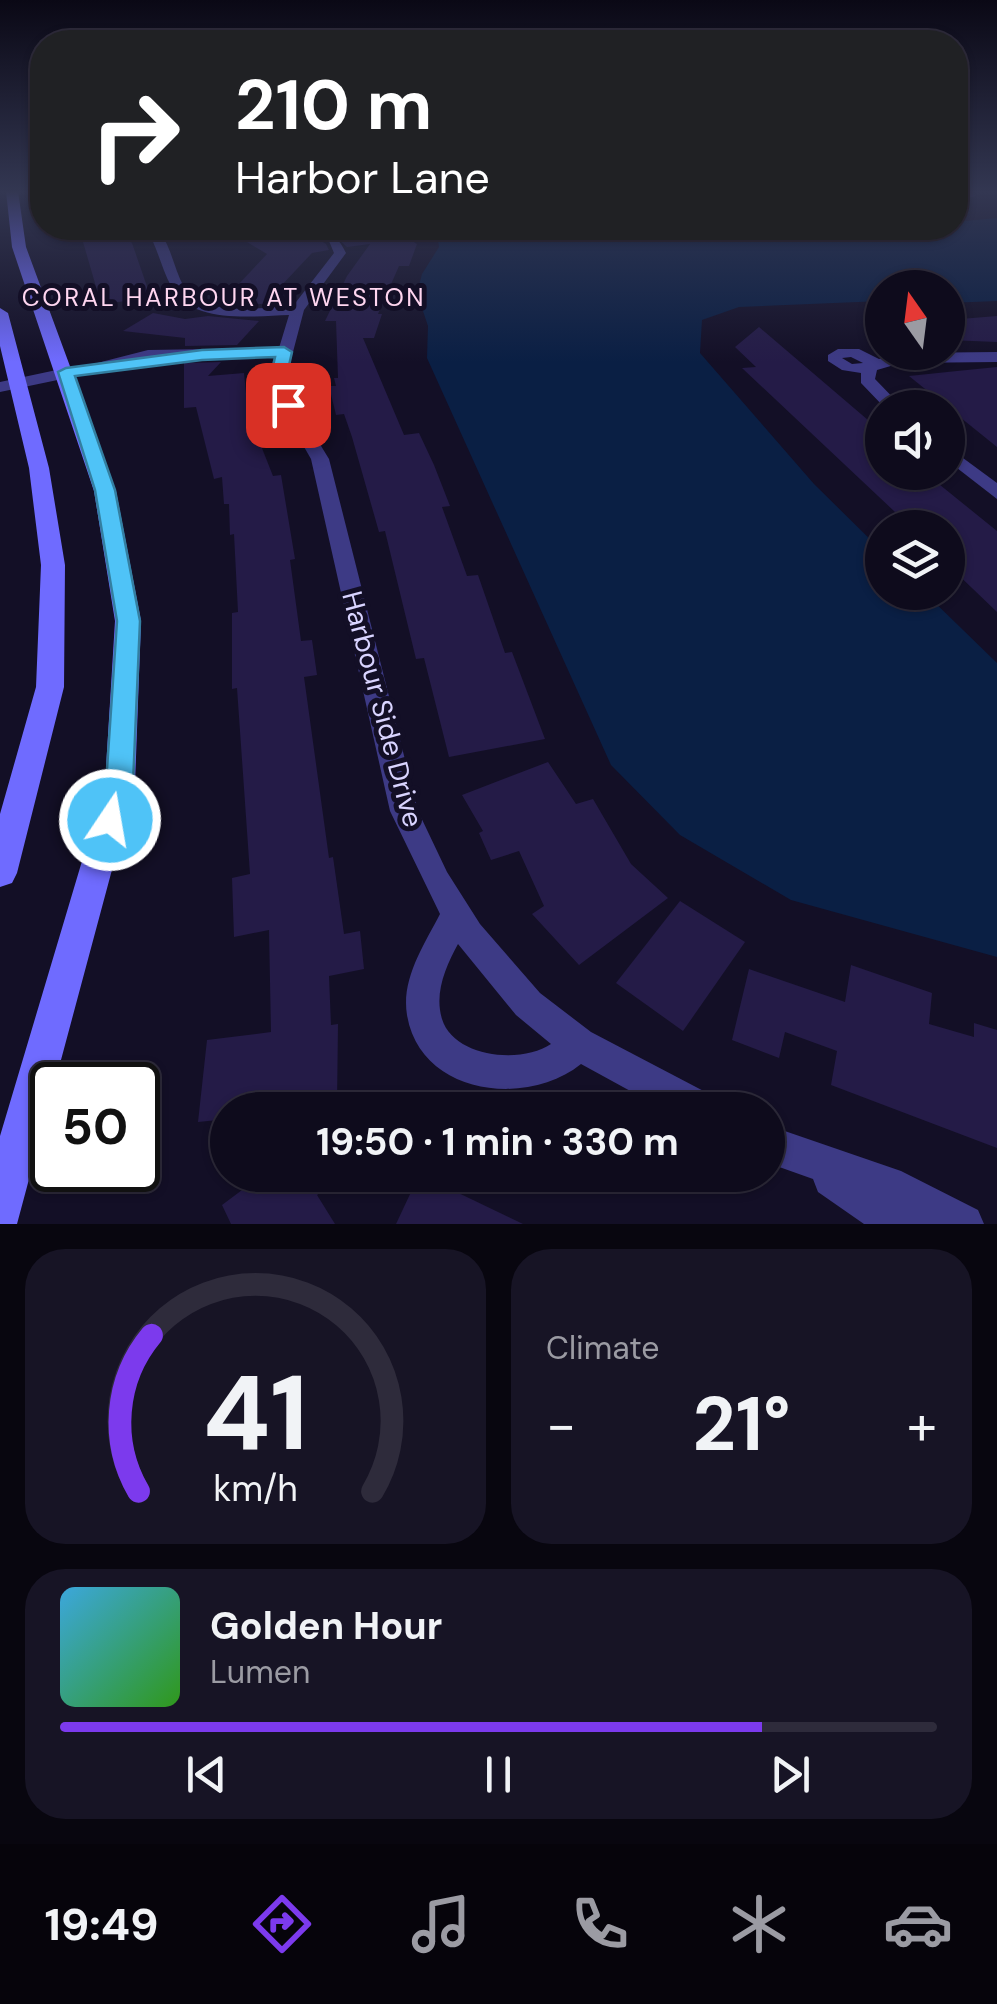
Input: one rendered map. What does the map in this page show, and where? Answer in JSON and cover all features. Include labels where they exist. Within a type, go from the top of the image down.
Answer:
[{"type":"main road","points":[[0,1210],[120,784],[128,621],[105,490],[19,248]]},
{"type":"main road","points":[[0,313],[10,385],[39,468],[53,565],[50,687],[0,873]]},
{"type":"street","points":[[166,248],[177,289],[189,302],[214,310],[297,310]]},
{"type":"street","name":"Harbour Side Drive","points":[[338,248],[340,253],[297,310],[280,370],[288,405],[320,460],[404,811],[457,914],[528,1004],[580,1044],[669,1092]]},
{"type":"street","points":[[10,385],[154,357],[284,352]]},
{"type":"street","points":[[66,372],[154,357]]},
{"type":"street","points":[[876,390],[866,380],[870,367],[900,358],[997,357]]},
{"type":"street","points":[[965,466],[997,493]]},
{"type":"street","points":[[457,914],[423,993],[427,1024],[442,1051],[462,1066],[509,1073],[549,1065],[580,1044]]},
{"type":"street","points":[[785,1150],[900,1191],[964,1224]]},
{"type":"street","points":[[785,1152],[864,1196],[898,1224]]},
{"type":"water","points":[[438,248],[997,248],[997,301],[965,302],[965,270],[865,270],[865,302],[739,307],[702,320],[700,353],[814,484],[865,534],[865,610],[942,610],[997,663],[997,957],[791,900],[680,835],[611,765],[427,358],[428,326],[417,293],[422,274]]},
{"type":"building","points":[[85,248],[134,248],[151,298],[101,304]]},
{"type":"building","points":[[257,248],[329,250],[312,253],[264,304],[221,303],[267,254]]},
{"type":"building","points":[[367,248],[416,248],[409,266],[399,266],[378,314],[382,314],[374,338],[363,338],[404,435],[419,433],[434,465],[450,506],[442,507],[467,576],[478,575],[505,653],[512,652],[545,739],[449,757],[424,658],[416,659],[385,531],[379,532],[352,437],[344,414],[336,415],[329,386],[336,386],[334,378],[338,378],[336,321],[325,321],[347,276]]},
{"type":"building","points":[[153,313],[185,319],[208,316],[259,321],[237,345],[185,346],[185,338],[123,331]]},
{"type":"building","points":[[997,316],[997,342],[965,341],[965,319]]},
{"type":"building","points":[[759,327],[865,417],[865,484],[742,368],[756,367],[735,347]]},
{"type":"building","points":[[221,362],[208,376],[244,373],[248,413],[273,476],[281,475],[295,559],[290,560],[301,641],[312,640],[317,675],[304,677],[329,858],[333,857],[344,934],[360,931],[364,969],[329,976],[331,1025],[338,1024],[337,1092],[210,1092],[210,1121],[198,1122],[207,1040],[271,1032],[269,930],[234,937],[232,878],[250,874],[237,688],[232,689],[232,613],[238,612],[234,534],[230,535],[229,504],[224,504],[222,477],[214,479],[196,407],[184,408],[184,363]]},
{"type":"building","points":[[997,367],[997,447],[965,421],[965,390],[926,390],[909,376]]},
{"type":"building","points":[[872,490],[946,490],[997,531],[997,612],[965,581],[965,510],[893,510]]},
{"type":"building","points":[[548,762],[576,804],[593,799],[631,864],[668,898],[579,965],[532,914],[544,906],[519,851],[491,860],[479,833],[483,831],[462,795]]},
{"type":"building","points":[[680,901],[745,942],[683,1031],[616,983]]},
{"type":"building","points":[[851,965],[932,993],[929,1024],[974,1037],[974,1023],[997,1030],[997,1148],[831,1085],[837,1051],[785,1032],[779,1058],[732,1040],[749,969],[845,1002]]},
{"type":"building","points":[[239,1192],[321,1192],[317,1195],[335,1224],[231,1224],[222,1205]]},
{"type":"building","points":[[411,1192],[456,1192],[523,1224],[396,1224]]},
{"type":"district","name":"CORAL HARBOUR AT WESTON","points":[[224,297]]},
{"type":"route","points":[[110,820],[120,784],[128,621],[105,490],[66,372],[145,360],[284,352],[280,370],[288,405]]}]
